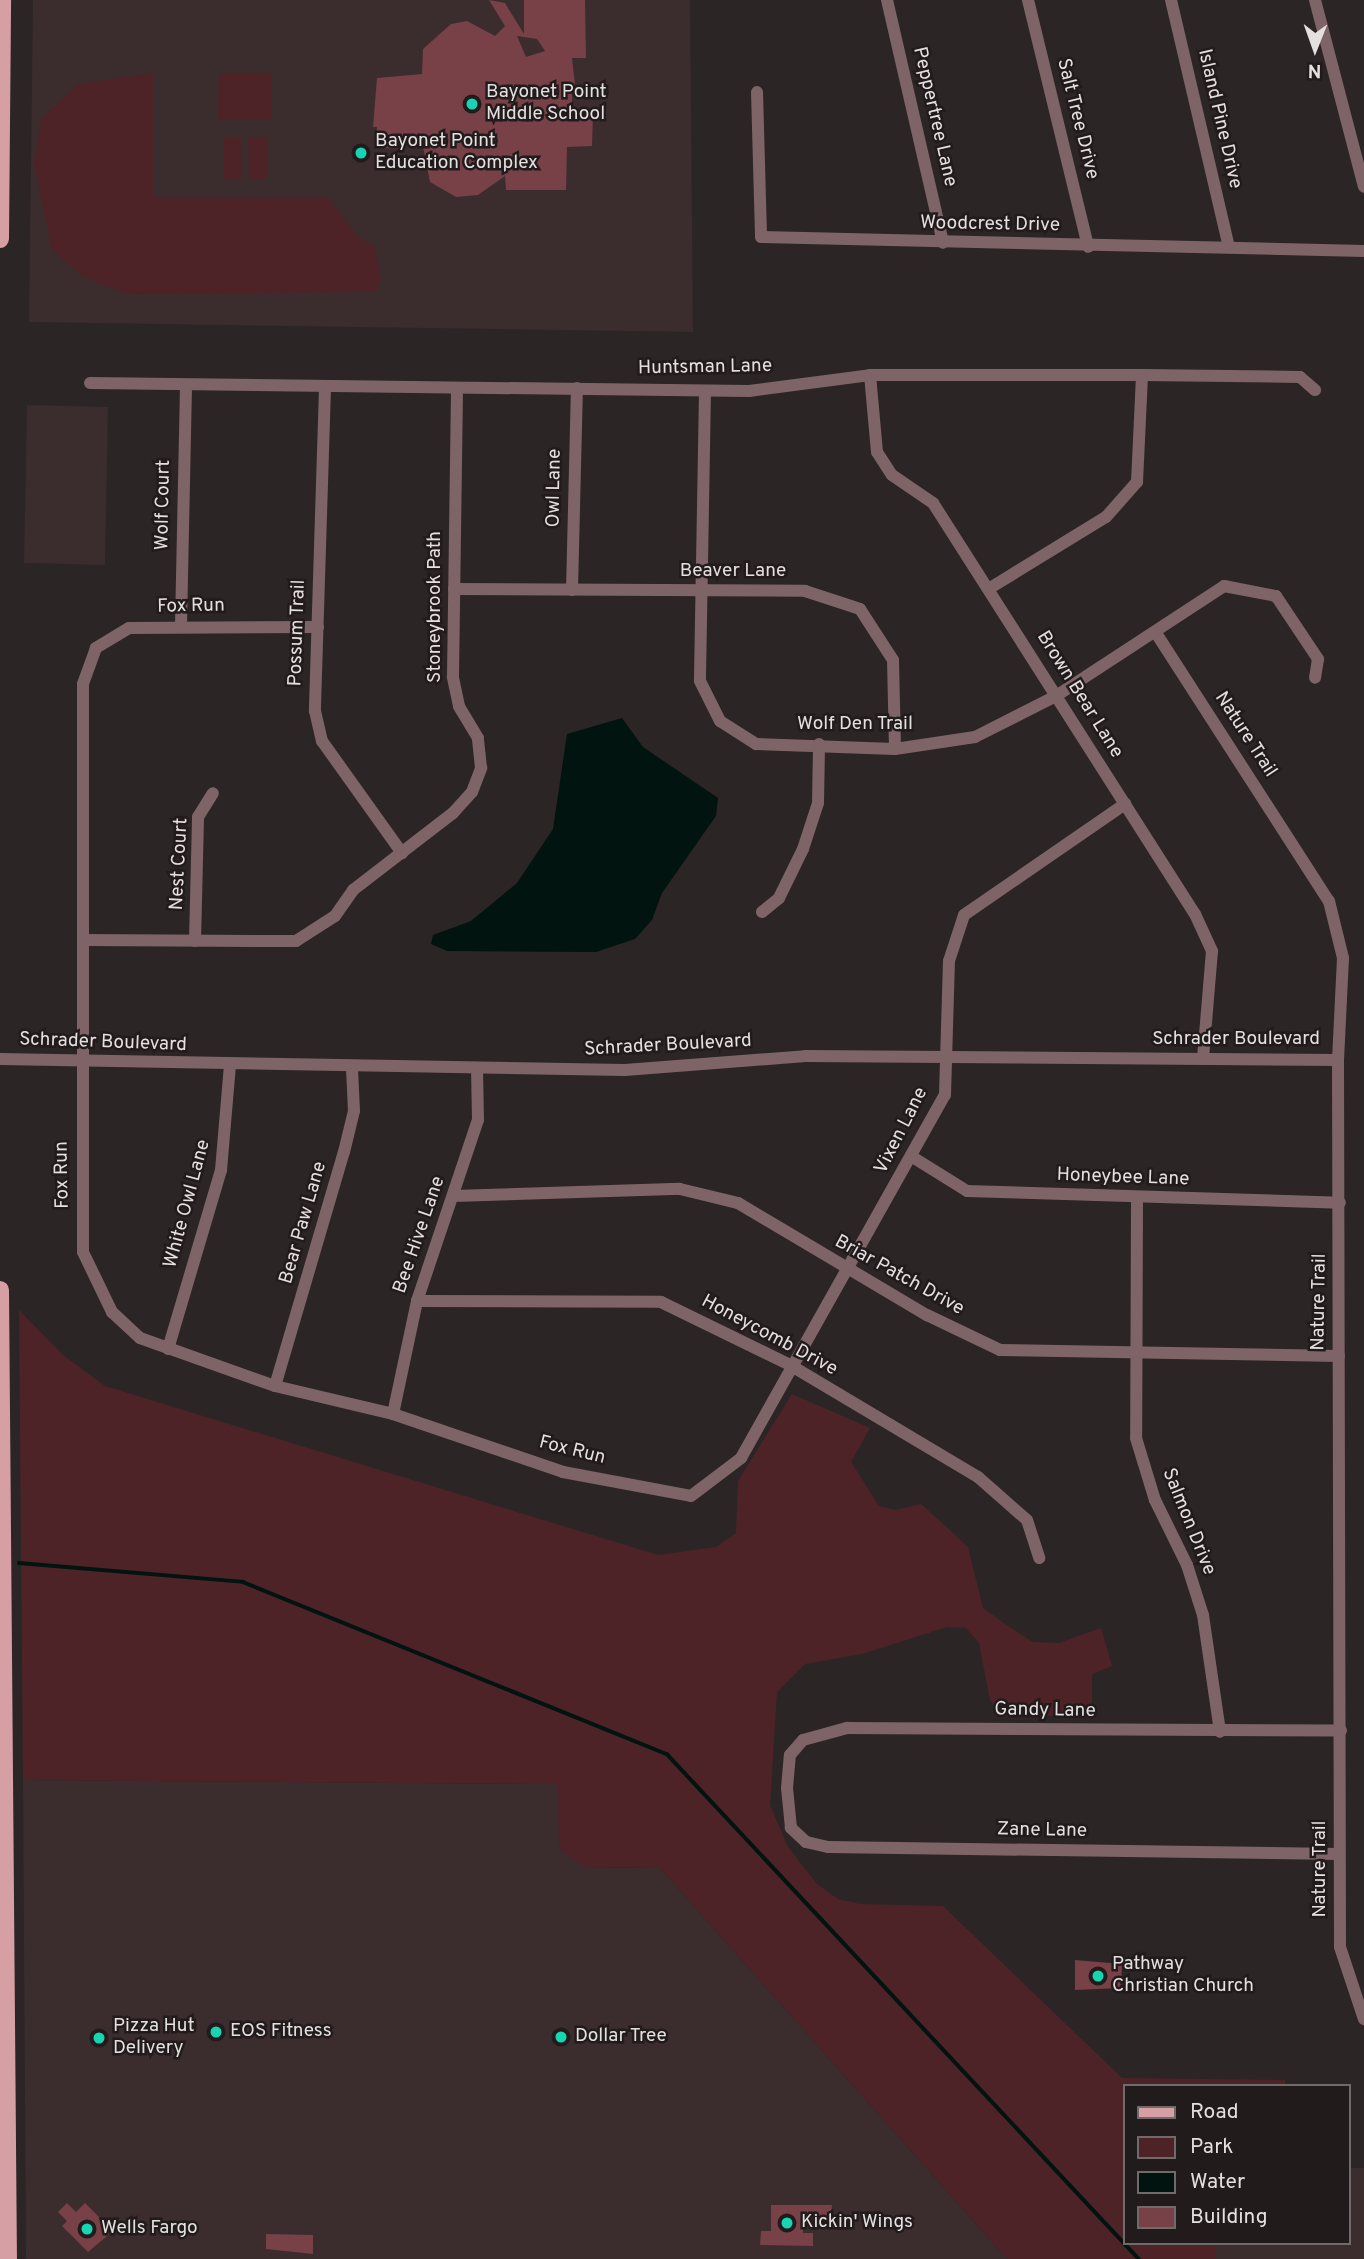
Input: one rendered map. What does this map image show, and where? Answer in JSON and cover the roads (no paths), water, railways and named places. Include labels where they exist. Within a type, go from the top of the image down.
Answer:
[{"type":"main road","points":[[0,239],[2,0]]},
{"type":"main road","points":[[0,1290],[1,1842],[8,2259]]},
{"type":"street","name":"Peppertree Lane","points":[[887,0],[943,243]]},
{"type":"street","name":"Salt Tree Drive","points":[[1028,0],[1088,247]]},
{"type":"street","name":"Island Pine Drive","points":[[1171,0],[1229,247]]},
{"type":"street","points":[[1315,0],[1364,187]]},
{"type":"street","name":"Woodcrest Drive","points":[[757,92],[761,237],[1088,247],[1364,251]]},
{"type":"street","name":"Huntsman Lane","points":[[90,383],[325,388],[749,391],[870,375],[1142,375],[1300,377],[1315,390]]},
{"type":"street","name":"Brown Bear Lane","points":[[870,375],[877,452],[892,475],[933,503],[990,588],[1125,804],[1212,951],[1203,1059]]},
{"type":"street","points":[[990,588],[1106,517],[1138,482],[1142,375]]},
{"type":"street","name":"Wolf Court","points":[[181,625],[186,386]]},
{"type":"street","name":"Possum Trail","points":[[325,388],[315,711],[322,741],[402,853]]},
{"type":"street","name":"Stoneybrook Path","points":[[83,940],[296,941],[314,934],[353,890],[453,813],[472,792],[481,768],[478,738],[459,706],[453,677],[457,388]]},
{"type":"street","name":"Owl Lane","points":[[572,590],[577,388]]},
{"type":"street","name":"Wolf Den Trail","points":[[705,391],[700,681],[720,721],[756,744],[818,744],[895,749],[975,737],[1056,696],[1224,586],[1276,596],[1318,660],[1315,678]]},
{"type":"street","name":"Beaver Lane","points":[[454,589],[805,591],[860,609],[893,660],[895,749]]},
{"type":"street","name":"Fox Run","points":[[318,627],[181,625],[128,628],[96,648],[83,684],[80,1063],[83,1252],[112,1312],[139,1338],[275,1386],[394,1414],[563,1472],[691,1496]]},
{"type":"street","name":"Nature Trail","points":[[1156,633],[1329,901],[1343,958],[1338,1060],[1340,1947],[1364,2019]]},
{"type":"street","points":[[762,912],[779,898],[803,849],[818,803],[818,744]]},
{"type":"street","name":"Nest Court","points":[[195,941],[198,817],[213,793]]},
{"type":"street","name":"Vixen Lane","points":[[691,1496],[741,1458],[844,1269],[914,1158],[945,1095],[948,961],[964,915],[1125,804]]},
{"type":"street","name":"Schrader Boulevard","points":[[0,1059],[230,1066],[625,1070],[805,1056],[945,1060],[1338,1060]]},
{"type":"street","name":"White Owl Lane","points":[[168,1349],[221,1170],[230,1066]]},
{"type":"street","name":"Bear Paw Lane","points":[[275,1386],[345,1152],[354,1111],[352,1068]]},
{"type":"street","name":"Bee Hive Lane","points":[[394,1414],[417,1301],[478,1120],[477,1068]]},
{"type":"street","name":"Honeybee Lane","points":[[914,1158],[967,1191],[1137,1199],[1340,1203]]},
{"type":"street","name":"Briar Patch Drive","points":[[453,1196],[680,1189],[738,1203],[844,1269],[1000,1350],[1339,1356]]},
{"type":"street","name":"Salmon Drive","points":[[1137,1199],[1136,1438],[1155,1500],[1187,1565],[1203,1615],[1220,1732]]},
{"type":"street","name":"Honeycomb Drive","points":[[417,1301],[662,1302],[790,1365],[978,1477],[1027,1520],[1039,1558]]},
{"type":"street","name":"Gandy Lane","points":[[787,1788],[790,1755],[803,1740],[847,1728],[1341,1731]]},
{"type":"street","name":"Zane Lane","points":[[787,1788],[792,1828],[806,1842],[828,1847],[1339,1854]]},
{"type":"water","points":[[622,718],[643,747],[718,798],[716,816],[662,893],[652,920],[635,939],[596,952],[447,951],[431,944],[433,935],[471,921],[517,883],[553,829],[567,734]]},
{"type":"waterway","points":[[19,1563],[243,1582],[667,1754],[1122,2241]]},
{"type":"waterway","points":[[1126,2245],[1139,2259]]},
{"type":"place","name":"Bayonet Point Middle School","points":[[472,104]]},
{"type":"place","name":"Bayonet Point Education Complex","points":[[361,153]]},
{"type":"place","name":"Pathway Christian Church","points":[[1098,1976]]},
{"type":"place","name":"EOS Fitness","points":[[216,2032]]},
{"type":"place","name":"Dollar Tree","points":[[561,2037]]},
{"type":"place","name":"Pizza Hut Delivery","points":[[99,2038]]},
{"type":"place","name":"Kickin' Wings","points":[[787,2223]]},
{"type":"place","name":"Wells Fargo","points":[[87,2229]]}]
